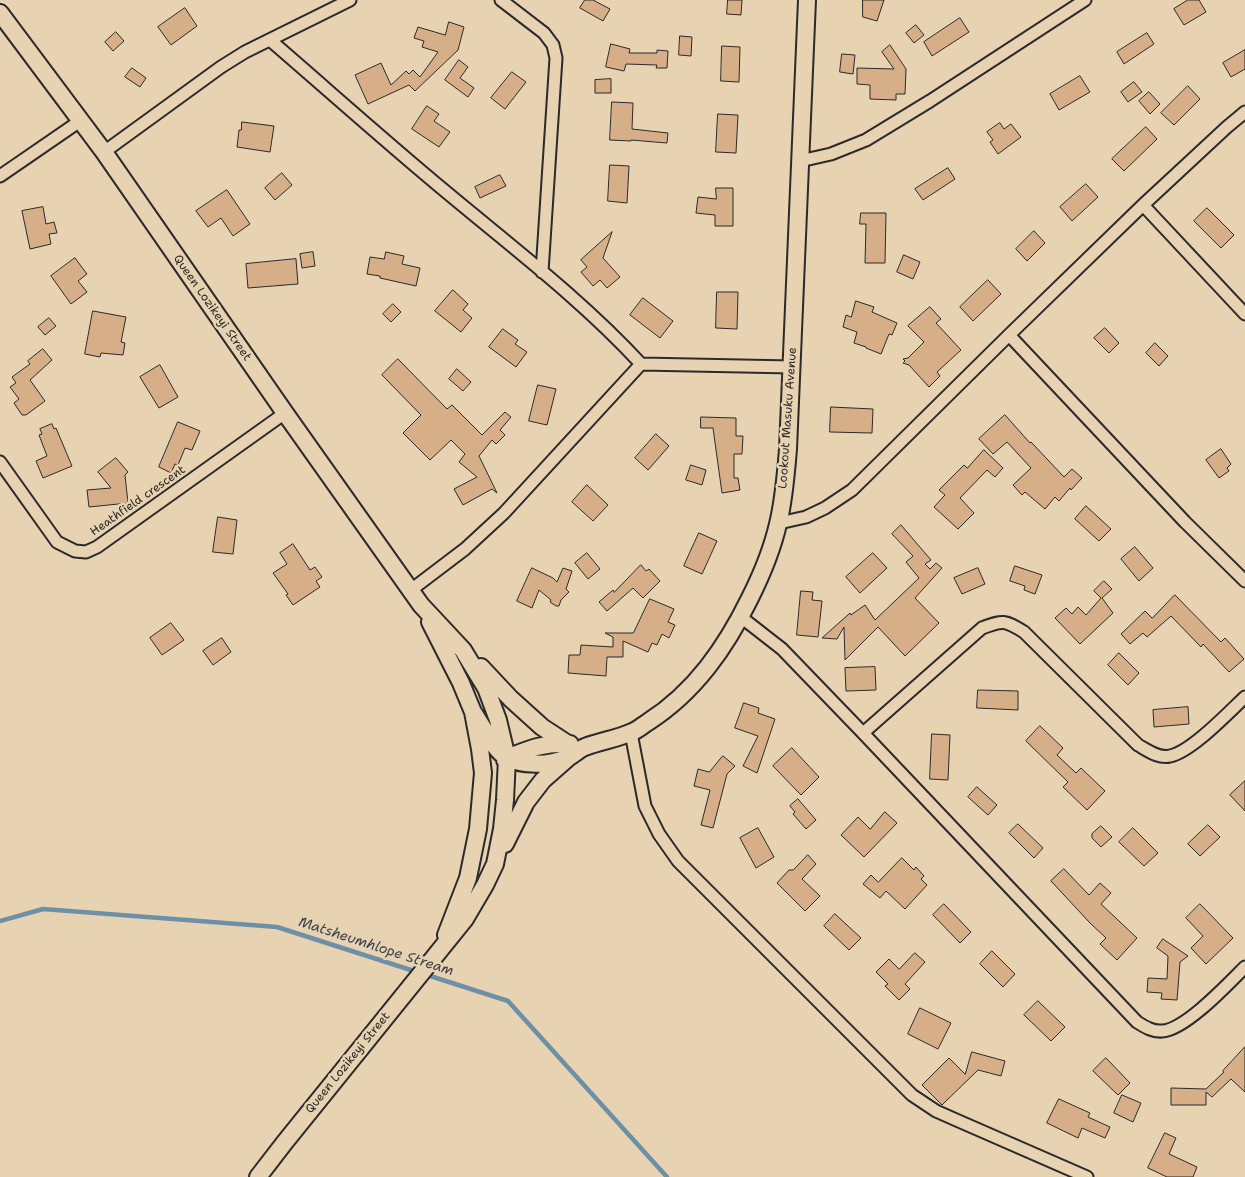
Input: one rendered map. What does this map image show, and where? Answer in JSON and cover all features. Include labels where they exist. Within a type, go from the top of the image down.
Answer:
[{"type":"main road","name":"Lookout Masuku Avenue","points":[[507,758],[533,764],[549,762],[574,749],[632,733],[655,718],[675,703],[703,674],[721,650],[741,617],[759,581],[779,523],[785,488],[792,367],[807,0]]},
{"type":"main road","name":"Queen Lozikeyi Street","points":[[0,13],[104,152],[285,413],[411,590],[422,605],[463,650],[486,688],[498,720],[507,758],[503,820],[495,864],[465,919],[258,1177]]},
{"type":"main road","name":"Queen Lozikeyi Street","points":[[422,605],[461,683],[473,712],[483,773],[478,829],[468,878],[440,951]]},
{"type":"main road","points":[[463,650],[511,699],[542,727],[574,749],[543,780],[526,802],[495,864]]},
{"type":"main road","points":[[473,712],[498,750],[507,758],[481,803]]},
{"type":"street","points":[[104,152],[221,67],[245,52],[350,0]]},
{"type":"street","points":[[501,0],[544,33],[553,45],[556,58],[542,272]]},
{"type":"street","points":[[800,161],[832,154],[866,140],[938,96],[1085,0]]},
{"type":"street","points":[[270,40],[413,165],[542,272],[617,339],[641,364],[792,367]]},
{"type":"street","points":[[779,523],[806,517],[825,508],[852,490],[1009,334],[1143,205],[1245,112]]},
{"type":"street","points":[[0,176],[80,121]]},
{"type":"street","points":[[1143,205],[1245,314]]},
{"type":"street","points":[[1009,334],[1179,515],[1245,581]]},
{"type":"street","points":[[411,590],[466,549],[504,513],[641,364]]},
{"type":"street","name":"Heathfield crescent","points":[[0,462],[57,542],[75,551],[86,552],[97,547],[285,413]]},
{"type":"street","points":[[741,617],[782,649],[1137,1022],[1154,1030],[1163,1031],[1177,1027],[1193,1016],[1245,967]]},
{"type":"street","points":[[863,733],[982,628],[997,622],[1012,624],[1024,632],[1138,745],[1155,755],[1169,757],[1184,751],[1245,697]]},
{"type":"street","points":[[632,733],[645,806],[659,834],[678,861],[912,1095],[954,1119],[1087,1177]]},
{"type":"building","points":[[585,0],[593,0],[610,9],[603,21],[580,8]]},
{"type":"building","points":[[728,0],[742,0],[741,15],[727,14]]},
{"type":"building","points":[[863,0],[884,0],[877,21],[863,17]]},
{"type":"building","points":[[1188,0],[1199,0],[1206,12],[1184,25],[1174,9]]},
{"type":"building","points":[[185,8],[197,26],[171,45],[158,27]]},
{"type":"building","points":[[960,18],[969,32],[932,56],[924,42]]},
{"type":"building","points":[[449,22],[464,27],[458,50],[415,91],[409,85],[368,104],[355,75],[381,63],[391,85],[406,71],[409,74],[413,70],[420,77],[438,52],[422,47],[424,41],[414,38],[418,27],[445,35]]},
{"type":"building","points":[[916,25],[924,35],[914,43],[906,33]]},
{"type":"building","points":[[116,32],[124,41],[113,51],[105,42]]},
{"type":"building","points":[[1147,33],[1154,44],[1124,64],[1117,52]]},
{"type":"building","points":[[680,36],[692,37],[691,56],[679,55]]},
{"type":"building","points":[[611,44],[630,49],[629,53],[657,53],[657,50],[668,51],[667,68],[656,68],[657,65],[626,64],[624,71],[606,67]]},
{"type":"building","points":[[890,45],[906,69],[905,94],[896,94],[896,100],[870,99],[870,85],[857,84],[857,68],[894,69],[882,52]]},
{"type":"building","points":[[722,46],[740,47],[739,82],[721,81]]},
{"type":"building","points":[[1245,50],[1245,69],[1231,77],[1223,63]]},
{"type":"building","points":[[842,54],[855,55],[853,74],[840,72]]},
{"type":"building","points":[[459,60],[468,67],[460,78],[474,88],[468,97],[445,80]]},
{"type":"building","points":[[132,68],[146,78],[140,87],[125,77]]},
{"type":"building","points":[[512,72],[526,82],[505,109],[491,98]]},
{"type":"building","points":[[1080,76],[1090,92],[1059,110],[1050,94]]},
{"type":"building","points":[[611,79],[611,93],[595,93],[595,80]]},
{"type":"building","points":[[1134,82],[1142,92],[1128,102],[1121,92]]},
{"type":"building","points":[[1188,86],[1200,99],[1174,125],[1161,113]]},
{"type":"building","points":[[1149,92],[1160,104],[1150,114],[1139,101]]},
{"type":"building","points":[[612,102],[633,103],[632,129],[668,133],[667,143],[610,140]]},
{"type":"building","points":[[427,106],[439,114],[434,121],[450,132],[439,147],[412,129]]},
{"type":"building","points":[[718,114],[738,115],[736,153],[716,152]]},
{"type":"building","points":[[242,122],[274,126],[270,152],[237,147]]},
{"type":"building","points":[[1000,123],[1004,129],[1011,124],[1021,137],[998,154],[990,142],[993,140],[987,132]]},
{"type":"building","points":[[1146,127],[1157,139],[1124,171],[1112,159]]},
{"type":"building","points":[[610,165],[629,166],[627,203],[608,201]]},
{"type":"building","points":[[948,168],[955,179],[923,200],[915,189]]},
{"type":"building","points":[[282,173],[292,185],[275,200],[265,188]]},
{"type":"building","points":[[500,175],[506,186],[480,198],[475,187]]},
{"type":"building","points":[[1086,184],[1098,197],[1072,221],[1060,207]]},
{"type":"building","points":[[716,188],[733,188],[733,226],[715,226],[715,215],[696,213],[698,197],[716,199]]},
{"type":"building","points":[[227,190],[250,224],[233,236],[221,218],[208,227],[196,211]]},
{"type":"building","points":[[43,207],[46,224],[54,222],[57,233],[49,234],[51,244],[30,249],[22,211]]},
{"type":"building","points":[[1207,208],[1234,235],[1221,248],[1194,221]]},
{"type":"building","points":[[861,213],[886,213],[885,263],[865,263],[866,224],[860,224]]},
{"type":"building","points":[[1034,231],[1045,243],[1027,261],[1016,249]]},
{"type":"building","points":[[612,232],[603,258],[620,277],[607,288],[600,280],[593,286],[581,272],[587,267],[581,260]]},
{"type":"building","points":[[313,252],[315,266],[302,268],[300,254]]},
{"type":"building","points":[[386,252],[404,256],[402,264],[420,268],[416,286],[367,274],[370,257],[384,259]]},
{"type":"building","points":[[904,255],[920,262],[913,279],[897,272]]},
{"type":"building","points":[[75,258],[87,274],[78,281],[87,292],[71,304],[51,276]]},
{"type":"building","points":[[296,259],[298,284],[248,288],[246,264]]},
{"type":"building","points":[[988,280],[1001,294],[973,321],[960,307]]},
{"type":"building","points":[[453,290],[468,304],[463,310],[472,318],[461,332],[435,311]]},
{"type":"building","points":[[717,292],[738,292],[737,329],[716,328]]},
{"type":"building","points":[[643,298],[673,321],[660,338],[630,315]]},
{"type":"building","points":[[856,301],[874,307],[872,312],[897,323],[892,335],[889,334],[881,354],[854,343],[857,332],[843,327],[846,315],[851,317]]},
{"type":"building","points":[[393,304],[401,312],[391,322],[383,314]]},
{"type":"building","points":[[930,307],[941,319],[936,323],[961,350],[937,372],[940,376],[929,387],[909,365],[903,363],[905,361],[903,359],[908,358],[924,342],[908,326]]},
{"type":"building","points":[[93,311],[126,317],[121,342],[125,343],[123,355],[101,353],[100,357],[85,354]]},
{"type":"building","points":[[49,318],[56,326],[45,335],[38,327]]},
{"type":"building","points":[[1105,328],[1119,343],[1109,353],[1094,338]]},
{"type":"building","points":[[503,329],[518,340],[515,344],[527,352],[516,367],[489,347]]},
{"type":"building","points":[[1155,343],[1168,356],[1159,366],[1146,353]]},
{"type":"building","points":[[43,349],[52,360],[30,380],[45,401],[26,415],[22,415],[14,403],[19,399],[10,387],[16,383],[12,377],[30,364],[28,361]]},
{"type":"building","points":[[398,359],[447,409],[452,405],[482,435],[505,412],[511,417],[500,430],[505,435],[496,444],[492,440],[479,456],[497,493],[492,489],[463,505],[454,489],[477,477],[459,462],[465,454],[451,440],[430,460],[403,433],[421,415],[382,375]]},
{"type":"building","points":[[160,365],[178,397],[159,408],[140,377]]},
{"type":"building","points":[[457,369],[471,382],[463,391],[449,379]]},
{"type":"building","points":[[538,385],[556,389],[547,425],[529,421]]},
{"type":"building","points":[[831,407],[873,409],[872,433],[830,432]]},
{"type":"building","points":[[1005,415],[1064,477],[1072,469],[1082,478],[1059,501],[1055,497],[1045,509],[1025,492],[1022,495],[1013,485],[1031,468],[1007,442],[993,454],[979,439]]},
{"type":"building","points":[[701,417],[736,418],[736,436],[743,436],[742,454],[734,454],[734,478],[738,478],[740,490],[722,493],[713,428],[701,428]]},
{"type":"building","points":[[178,422],[200,431],[192,450],[185,448],[178,465],[175,464],[171,473],[159,467]]},
{"type":"building","points":[[52,424],[54,429],[56,428],[72,466],[43,478],[36,461],[47,456],[39,435],[42,434],[40,429]]},
{"type":"building","points":[[656,434],[669,446],[648,470],[635,458]]},
{"type":"building","points":[[1221,449],[1231,464],[1227,468],[1229,471],[1219,478],[1206,460]]},
{"type":"building","points":[[984,450],[1003,468],[995,477],[987,470],[960,498],[974,513],[958,529],[934,507],[945,495],[939,490],[964,465],[967,468]]},
{"type":"building","points":[[116,458],[128,472],[125,475],[128,503],[89,507],[87,490],[111,488],[98,472]]},
{"type":"building","points":[[691,465],[706,470],[702,485],[686,480]]},
{"type":"building","points":[[587,485],[608,505],[593,521],[572,502]]},
{"type":"building","points":[[1086,506],[1111,529],[1099,541],[1075,519]]},
{"type":"building","points":[[218,517],[237,520],[233,554],[213,552]]},
{"type":"building","points":[[901,525],[931,560],[925,564],[930,569],[936,563],[942,568],[915,598],[939,623],[905,656],[878,627],[845,660],[844,627],[837,639],[822,638],[850,613],[851,615],[865,605],[875,620],[919,578],[906,562],[913,556],[892,534]]},
{"type":"building","points":[[699,533],[717,541],[702,574],[684,566]]},
{"type":"building","points":[[293,544],[310,570],[315,567],[322,577],[316,581],[320,587],[293,605],[286,595],[288,594],[273,573],[287,564],[280,553]]},
{"type":"building","points":[[1135,547],[1153,568],[1139,581],[1121,559]]},
{"type":"building","points":[[587,553],[600,569],[588,579],[575,563]]},
{"type":"building","points":[[873,553],[887,568],[860,593],[846,577]]},
{"type":"building","points":[[641,565],[646,571],[649,569],[660,581],[643,598],[633,588],[607,611],[599,602],[613,590],[614,592]]},
{"type":"building","points":[[1015,566],[1042,575],[1035,594],[1024,590],[1025,586],[1010,581]]},
{"type":"building","points":[[532,568],[553,578],[557,582],[563,568],[572,571],[566,589],[569,592],[561,600],[559,606],[550,602],[551,600],[539,590],[532,608],[517,601]]},
{"type":"building","points":[[978,568],[985,584],[962,594],[954,578]]},
{"type":"building","points":[[1104,581],[1112,589],[1102,598],[1113,613],[1080,644],[1055,618],[1066,608],[1072,614],[1078,607],[1086,615],[1101,598],[1094,591]]},
{"type":"building","points":[[801,591],[813,592],[812,600],[822,601],[818,637],[797,635]]},
{"type":"building","points":[[1175,595],[1221,642],[1225,638],[1244,659],[1229,672],[1203,644],[1201,647],[1171,616],[1147,637],[1143,633],[1130,644],[1121,634],[1145,611],[1152,618]]},
{"type":"building","points":[[650,599],[674,609],[668,622],[675,625],[669,638],[662,634],[657,645],[652,643],[648,652],[623,641],[623,657],[607,657],[606,676],[568,673],[569,655],[580,655],[581,645],[613,647],[613,637],[605,633],[633,633]]},
{"type":"building","points":[[171,623],[184,640],[162,655],[150,638]]},
{"type":"building","points":[[222,638],[231,652],[213,665],[203,651]]},
{"type":"building","points":[[1119,653],[1139,673],[1128,685],[1108,665]]},
{"type":"building","points":[[875,667],[876,690],[846,691],[845,668]]},
{"type":"building","points":[[978,690],[1018,691],[1018,710],[977,708]]},
{"type":"building","points":[[744,703],[759,708],[758,713],[775,719],[757,773],[743,766],[758,736],[735,728]]},
{"type":"building","points":[[1188,707],[1189,724],[1154,727],[1153,710]]},
{"type":"building","points":[[1040,726],[1063,748],[1057,755],[1076,773],[1081,768],[1105,791],[1087,810],[1063,787],[1068,782],[1026,741]]},
{"type":"building","points":[[932,734],[950,735],[948,780],[930,779]]},
{"type":"building","points":[[792,748],[819,777],[801,795],[773,766]]},
{"type":"building","points":[[723,756],[735,766],[727,774],[713,828],[701,825],[710,790],[694,786],[698,769],[709,772]]},
{"type":"building","points":[[1245,781],[1245,811],[1230,795]]},
{"type":"building","points":[[977,787],[997,805],[988,815],[968,797]]},
{"type":"building","points":[[798,799],[816,820],[806,829],[793,814],[795,812],[790,806]]},
{"type":"building","points":[[885,812],[897,823],[864,857],[841,835],[858,817],[870,829]]},
{"type":"building","points":[[1018,824],[1043,848],[1034,858],[1009,833]]},
{"type":"building","points":[[1208,825],[1220,837],[1200,856],[1188,844]]},
{"type":"building","points":[[1101,826],[1112,837],[1101,847],[1092,838],[1092,834]]},
{"type":"building","points":[[758,828],[774,857],[756,868],[740,838]]},
{"type":"building","points":[[1133,828],[1158,853],[1144,866],[1119,842]]},
{"type":"building","points":[[808,855],[816,864],[802,879],[820,896],[805,911],[777,883],[789,870],[793,870]]},
{"type":"building","points":[[902,858],[914,870],[916,867],[924,876],[921,879],[927,885],[905,909],[886,891],[880,898],[863,884],[871,875],[878,882]]},
{"type":"building","points":[[1064,869],[1089,895],[1100,883],[1111,893],[1101,904],[1137,938],[1117,960],[1100,944],[1106,938],[1051,881]]},
{"type":"building","points":[[944,904],[971,932],[960,943],[933,915]]},
{"type":"building","points":[[1200,904],[1233,938],[1206,964],[1191,948],[1203,936],[1186,918]]},
{"type":"building","points":[[835,914],[861,938],[849,950],[824,926]]},
{"type":"building","points":[[1163,939],[1188,956],[1180,962],[1177,1000],[1161,999],[1162,993],[1147,992],[1148,978],[1167,979],[1168,956],[1157,948]]},
{"type":"building","points":[[992,951],[1015,974],[1003,987],[980,964]]},
{"type":"building","points":[[915,953],[925,962],[905,984],[910,989],[899,1000],[885,986],[888,984],[876,972],[889,959],[899,969]]},
{"type":"building","points":[[1038,1001],[1065,1027],[1051,1041],[1024,1015]]},
{"type":"building","points":[[920,1008],[951,1023],[938,1049],[908,1034]]},
{"type":"building","points":[[1245,1047],[1245,1092],[1231,1079],[1212,1097],[1206,1092],[1206,1105],[1171,1105],[1171,1088],[1206,1089],[1224,1072]]},
{"type":"building","points":[[972,1052],[1005,1061],[1001,1076],[978,1070],[942,1105],[922,1085],[949,1058],[965,1074]]},
{"type":"building","points":[[1106,1058],[1130,1083],[1118,1095],[1093,1071]]},
{"type":"building","points":[[1122,1095],[1141,1103],[1133,1122],[1114,1113]]},
{"type":"building","points":[[1059,1099],[1090,1113],[1088,1117],[1110,1127],[1105,1138],[1082,1128],[1078,1138],[1047,1123]]},
{"type":"building","points":[[1165,1133],[1176,1138],[1169,1154],[1197,1167],[1193,1177],[1167,1177],[1148,1168]]},
{"type":"waterway","name":"Matsheumhlope Stream","points":[[0,921],[43,909],[277,927],[417,972]]},
{"type":"waterway","name":"Matsheumhlope Stream","points":[[424,974],[508,1001],[667,1177]]}]
